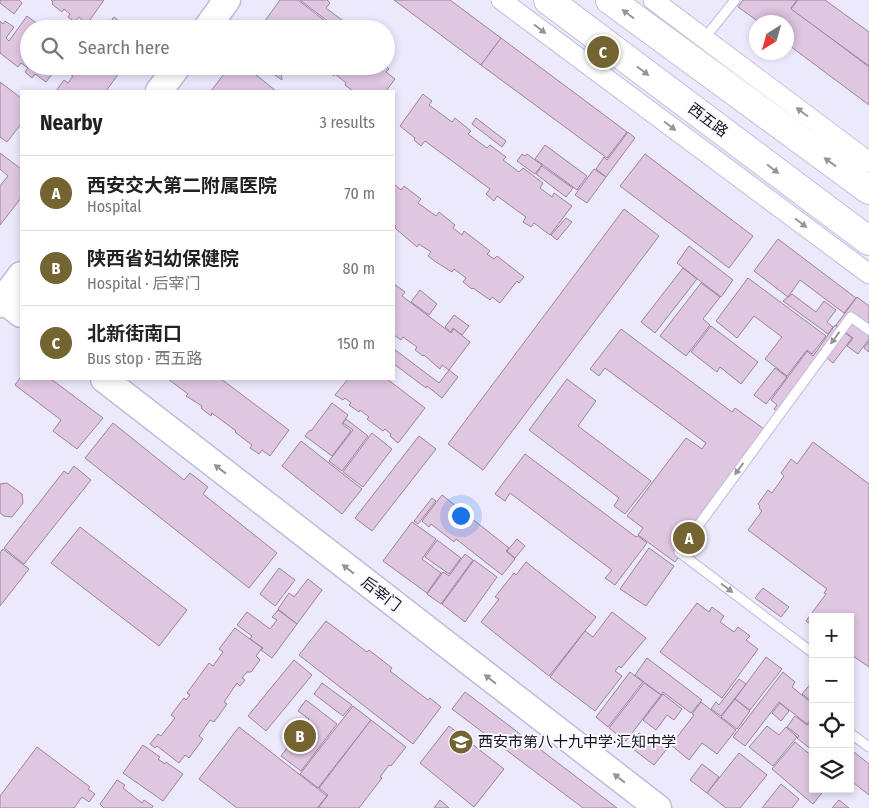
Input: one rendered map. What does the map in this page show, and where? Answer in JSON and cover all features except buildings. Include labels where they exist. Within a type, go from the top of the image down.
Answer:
[{"type":"main road","name":"西五路","points":[[548,0],[869,241]]},
{"type":"main road","points":[[610,0],[697,49],[869,190]]},
{"type":"street","points":[[213,20],[227,0]]},
{"type":"street","points":[[501,0],[869,274]]},
{"type":"street","points":[[653,0],[697,49],[869,162]]},
{"type":"street","points":[[160,90],[171,75]]},
{"type":"street","points":[[6,304],[20,277]]},
{"type":"street","name":"后宰门","points":[[105,380],[658,808]]},
{"type":"lane","points":[[697,49],[735,0]]},
{"type":"lane","points":[[809,650],[679,552],[851,317],[869,330]]},
{"type":"lane","points":[[854,736],[869,747]]},
{"type":"place","name":"北新街南口","points":[[603,52]]},
{"type":"place","name":"西安交大第二附属医院","points":[[689,538]]},
{"type":"place","name":"陕西省妇幼保健院","points":[[300,736]]},
{"type":"place","name":"西安市第八十九中学·汇知中学","points":[[461,742]]}]
